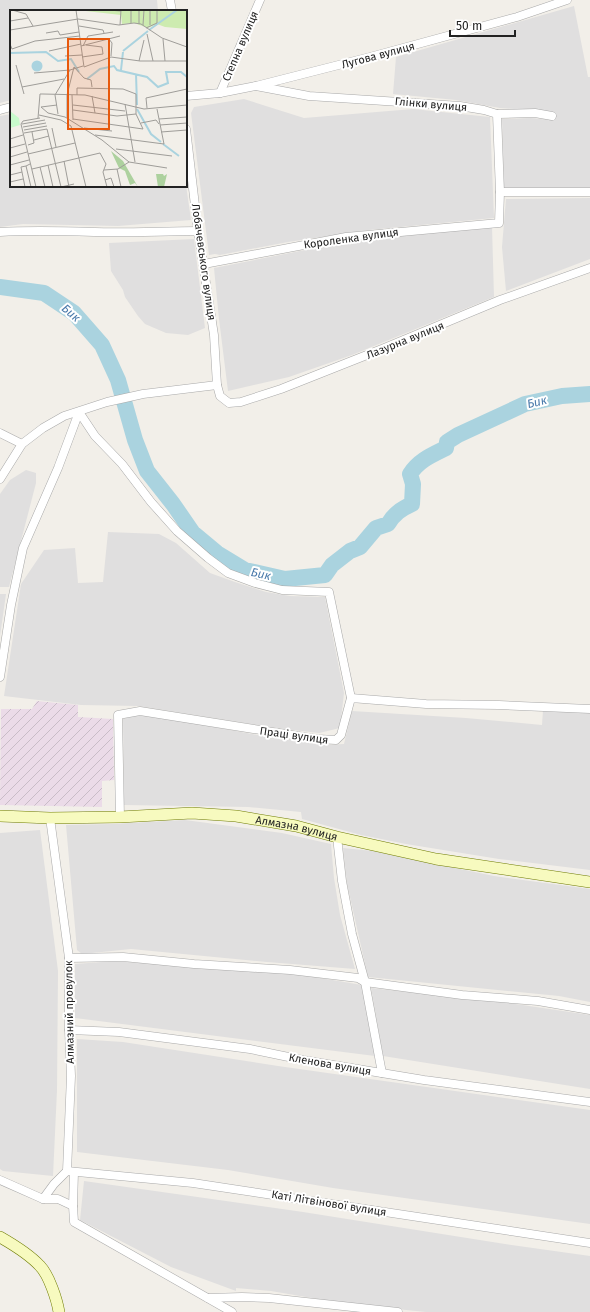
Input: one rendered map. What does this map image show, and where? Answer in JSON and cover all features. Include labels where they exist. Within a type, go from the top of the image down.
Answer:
[{"type":"main road","name":"Алмазна вулиця","points":[[0,816],[50,818],[120,817],[192,813],[236,816],[296,826],[337,837],[436,859],[590,882]]},
{"type":"main road","points":[[0,1237],[19,1248],[42,1267],[56,1298],[59,1312]]},
{"type":"street","points":[[170,0],[172,10]]},
{"type":"street","name":"Степна вулиця","points":[[220,93],[260,0]]},
{"type":"street","name":"Лугова вулиця","points":[[187,96],[220,93],[256,86],[517,17],[567,0]]},
{"type":"street","name":"Глінки вулиця","points":[[256,86],[309,96],[460,106],[497,114],[535,113],[552,116]]},
{"type":"street","points":[[0,110],[10,107]]},
{"type":"street","points":[[497,114],[500,192],[590,192]]},
{"type":"street","name":"Лобачевського вулиця","points":[[187,137],[198,230],[214,335],[217,385],[220,396]]},
{"type":"street","name":"Короленка вулиця","points":[[204,264],[346,237],[499,223],[500,192]]},
{"type":"street","points":[[0,232],[198,230]]},
{"type":"street","name":"Лазурна вулиця","points":[[220,396],[230,403],[241,402],[281,389],[500,300],[590,268]]},
{"type":"street","points":[[0,479],[22,444],[64,416],[107,402],[143,394],[217,385]]},
{"type":"street","points":[[0,677],[11,605],[23,548],[58,468],[79,412]]},
{"type":"street","points":[[79,412],[95,436],[122,464],[151,502],[177,532],[228,573],[254,583],[282,590],[329,592],[351,698],[426,704],[499,704],[590,709]]},
{"type":"street","points":[[0,434],[22,444]]},
{"type":"street","name":"Праці вулиця","points":[[120,817],[118,715],[140,710],[296,736],[336,740],[342,735],[351,698]]},
{"type":"street","name":"Алмазний провулок","points":[[50,818],[69,958],[69,1030],[71,1076],[70,1172],[74,1222],[207,1298]]},
{"type":"street","points":[[337,837],[352,934],[365,982],[382,1073]]},
{"type":"street","points":[[69,958],[123,957],[194,964],[290,970],[358,978],[365,982],[462,995],[538,1001],[590,1010]]},
{"type":"street","name":"Кленова вулиця","points":[[69,1030],[119,1032],[250,1049],[303,1060],[382,1073],[590,1102]]},
{"type":"street","points":[[44,1199],[54,1184],[70,1172]]},
{"type":"street","name":"Каті Літвінової вулиця","points":[[70,1172],[193,1182],[590,1243]]},
{"type":"street","points":[[0,1180],[44,1199],[58,1199],[73,1206]]},
{"type":"street","points":[[207,1298],[232,1312]]},
{"type":"street","points":[[207,1298],[269,1298],[398,1312]]},
{"type":"shaded area","points":[[0,0],[157,0],[158,10],[10,10],[10,100],[0,103]]},
{"type":"shaded area","points":[[574,6],[588,77],[590,77],[590,188],[504,188],[502,119],[531,118],[554,120],[554,112],[500,108],[456,100],[393,94],[396,57]]},
{"type":"shaded area","points":[[244,99],[304,118],[413,109],[490,117],[494,218],[369,230],[288,242],[220,255],[209,255],[191,113],[194,107]]},
{"type":"shaded area","points":[[10,114],[10,187],[186,187],[191,220],[118,226],[23,224],[0,227],[0,116]]},
{"type":"shaded area","points":[[590,198],[590,259],[506,291],[502,247],[506,199]]},
{"type":"shaded area","points":[[492,227],[494,297],[352,355],[289,377],[228,391],[214,268],[315,248],[374,239]]},
{"type":"shaded area","points":[[194,239],[205,328],[188,335],[166,333],[145,324],[125,297],[123,290],[111,271],[109,243]]},
{"type":"shaded area","points":[[26,470],[36,473],[36,483],[9,587],[0,587],[0,494],[10,480]]},
{"type":"shaded area","points":[[108,532],[159,534],[176,543],[210,573],[266,592],[290,596],[325,597],[344,693],[340,728],[319,733],[283,729],[138,706],[81,705],[4,696],[21,584],[44,550],[75,548],[78,583],[103,582]]},
{"type":"shaded area","points":[[0,594],[6,594],[0,636]]},
{"type":"shaded area","points":[[37,701],[78,705],[78,717],[113,719],[114,780],[102,781],[102,807],[0,805],[1,709],[32,709]]},
{"type":"shaded area","points":[[543,710],[590,711],[590,870],[499,859],[361,835],[302,819],[301,812],[248,807],[124,805],[123,719],[138,715],[183,721],[258,735],[324,745],[344,744],[352,711],[466,718],[542,725]]},
{"type":"shaded area","points":[[185,820],[282,833],[331,844],[334,878],[340,915],[355,969],[131,949],[82,954],[77,950],[66,825]]},
{"type":"shaded area","points":[[40,830],[58,971],[57,1090],[53,1176],[3,1171],[0,1169],[0,833]]},
{"type":"shaded area","points":[[343,848],[373,851],[494,876],[590,889],[590,1002],[559,996],[368,977],[347,884]]},
{"type":"shaded area","points":[[114,961],[303,975],[362,985],[375,1056],[75,1018],[75,964]]},
{"type":"shaded area","points":[[371,988],[509,1003],[590,1015],[590,1089],[383,1056]]},
{"type":"shaded area","points":[[77,1039],[123,1042],[278,1066],[590,1110],[590,1224],[333,1188],[228,1170],[77,1152]]},
{"type":"shaded area","points":[[84,1181],[303,1212],[590,1256],[590,1312],[426,1312],[347,1304],[271,1291],[236,1288],[236,1291],[171,1267],[80,1220]]},
{"type":"waterway","name":"Бик","points":[[0,287],[44,293],[74,313],[102,345],[118,380],[135,440],[147,471],[173,504],[193,533],[217,553],[245,570],[285,579],[325,575],[332,565],[350,551],[360,547],[376,528],[388,524],[398,512],[412,504],[413,484],[410,474],[417,465],[426,458],[446,448],[447,442],[458,435],[525,404],[562,396],[590,394]]}]
